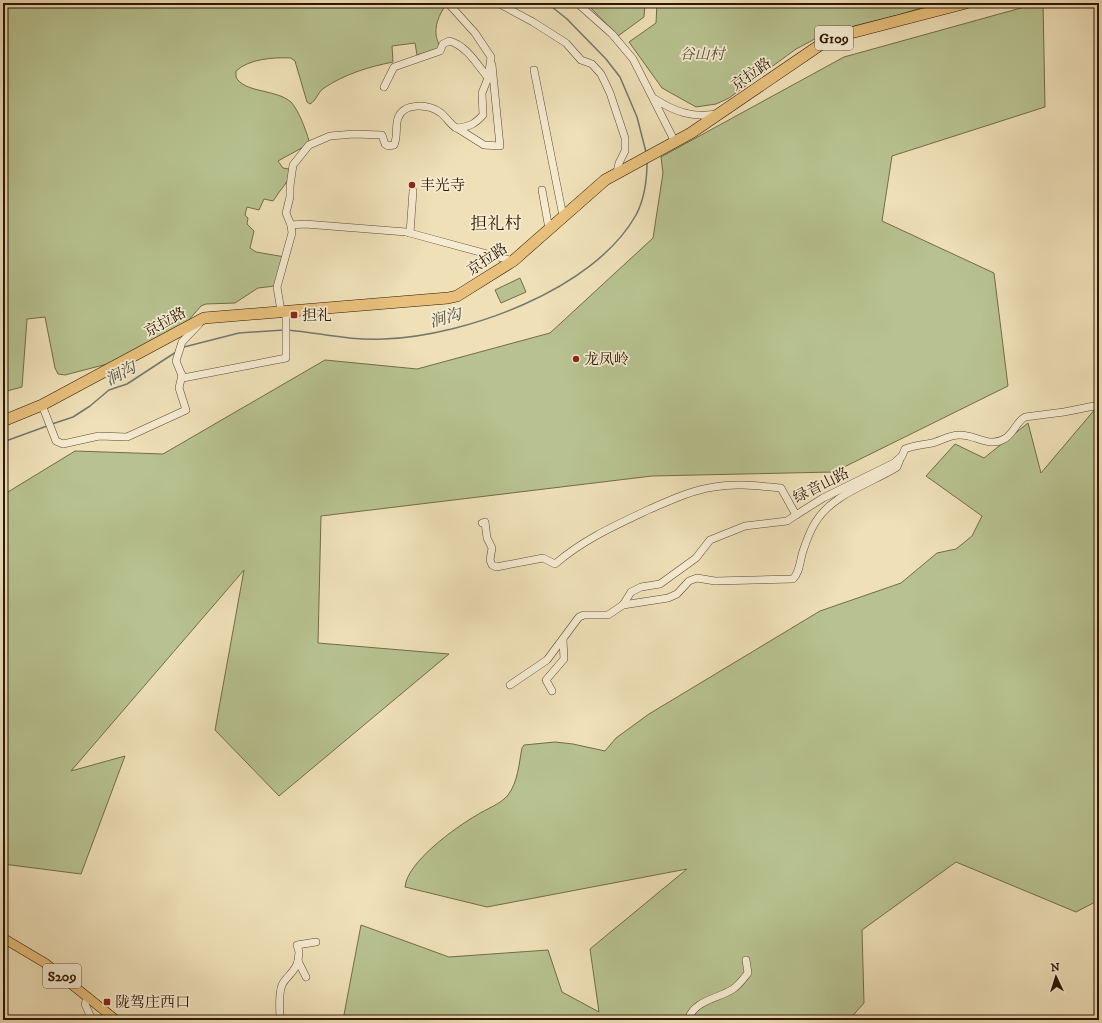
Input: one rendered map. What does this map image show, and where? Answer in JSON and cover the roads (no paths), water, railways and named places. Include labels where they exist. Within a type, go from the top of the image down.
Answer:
[{"type":"highway","name":"京拉路","points":[[3,421],[42,405],[204,318],[284,315],[448,298],[469,290],[513,261],[593,189],[617,172],[673,144],[721,113],[797,59],[820,45],[839,36],[966,3]]},
{"type":"main road","name":"S209","points":[[3,938],[45,963],[116,1020]]},
{"type":"street","points":[[204,318],[182,342],[176,361],[183,378],[286,358],[287,338],[284,315],[277,287],[290,245],[291,225],[286,213],[290,197],[290,186],[294,166],[309,145],[330,136],[354,134],[382,135],[385,144],[388,146],[394,146],[397,119],[401,111],[409,106],[418,106],[440,112],[456,128],[484,145],[500,146],[491,57],[475,33],[448,3]]},
{"type":"street","points":[[498,3],[533,22],[566,43],[581,60],[592,64],[601,74],[610,93],[625,138],[625,152],[619,163],[617,172]]},
{"type":"street","points":[[577,3],[612,34],[633,59],[654,99],[673,144]]},
{"type":"street","points":[[384,87],[394,67],[440,51],[443,44],[449,40],[457,43],[465,50],[488,78]]},
{"type":"street","points":[[456,128],[468,127],[483,115],[482,93],[488,78],[491,57]]},
{"type":"street","points":[[534,70],[563,216]]},
{"type":"street","points":[[654,99],[672,109],[686,114],[704,115],[721,113]]},
{"type":"street","points":[[542,190],[549,229]]},
{"type":"street","points":[[410,233],[413,191]]},
{"type":"street","points":[[291,225],[305,224],[410,233],[513,261]]},
{"type":"street","points":[[42,405],[56,441],[63,444],[99,436],[127,437],[186,410],[178,388],[182,375]]},
{"type":"street","name":"绿音山路","points":[[482,522],[485,522],[487,538],[492,548],[490,560],[492,565],[496,567],[543,558],[555,564],[589,538],[603,530],[680,496],[713,487],[740,485],[781,488],[796,515],[822,498],[894,463],[902,456],[905,449],[914,445],[931,443],[958,434],[982,441],[995,442],[1005,439],[1020,420],[1025,417],[1064,412],[1099,405]]},
{"type":"street","points":[[623,605],[668,598],[677,594],[689,581],[697,578],[715,581],[793,579],[797,575],[803,550],[814,523],[824,510],[836,500],[897,468],[902,456]]},
{"type":"street","points":[[510,685],[547,660],[579,617],[584,615],[608,615],[623,605],[631,592],[641,587],[660,584],[696,558],[710,540],[745,526],[786,521],[796,515]]},
{"type":"street","points":[[552,691],[546,680],[564,659],[563,640]]},
{"type":"street","points":[[280,1020],[282,984],[293,973],[298,961],[299,952],[297,944],[316,942]]},
{"type":"street","points":[[688,1020],[690,1014],[700,1004],[732,990],[741,983],[748,973],[746,960]]},
{"type":"street","points":[[298,961],[306,977]]},
{"type":"street","points":[[88,997],[85,1004],[92,1020]]},
{"type":"waterway","name":"涧沟","points":[[547,3],[567,19],[606,59],[620,77],[637,117],[646,152]]},
{"type":"waterway","name":"涧沟","points":[[288,330],[360,339],[384,339],[416,336],[452,329],[488,318],[525,304],[559,286],[590,266],[616,242],[636,215],[642,202],[646,183],[647,162]]},
{"type":"waterway","name":"涧沟","points":[[184,347],[239,333],[284,330]]},
{"type":"waterway","name":"涧沟","points":[[52,424],[73,417],[90,406],[109,390],[127,384],[176,352]]},
{"type":"waterway","name":"涧沟","points":[[3,442],[47,426]]},
{"type":"place","name":"丰光寺","points":[[412,185]]},
{"type":"place","name":"担礼","points":[[294,315]]},
{"type":"place","name":"龙凤岭","points":[[576,359]]},
{"type":"place","name":"陇驾庄西口","points":[[107,1002]]},
{"type":"district","name":"担礼村","points":[[496,223]]},
{"type":"park label","name":"谷山村","points":[[702,54]]}]
